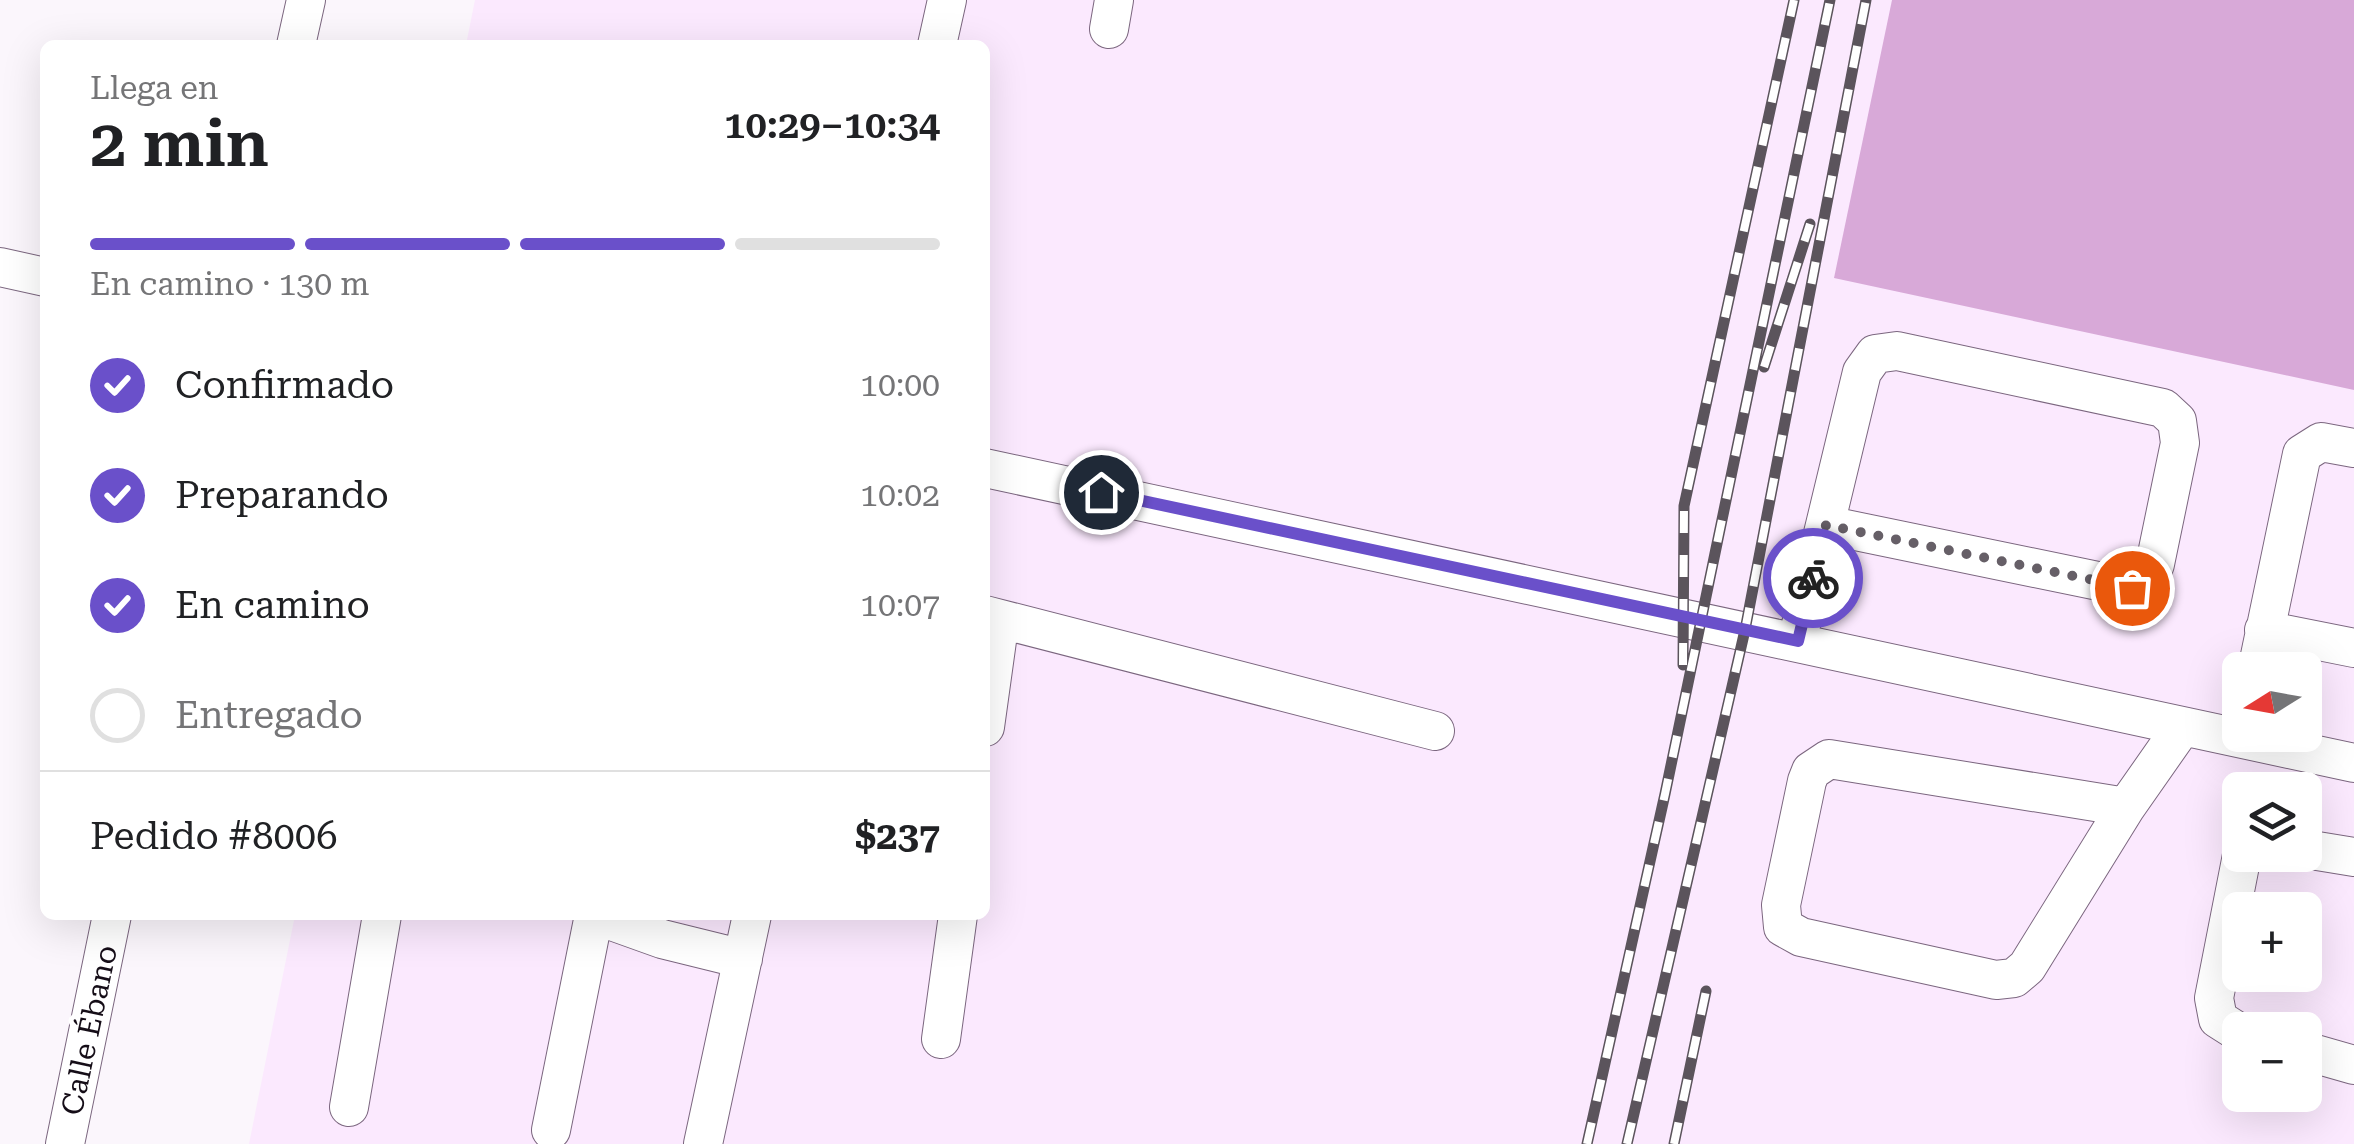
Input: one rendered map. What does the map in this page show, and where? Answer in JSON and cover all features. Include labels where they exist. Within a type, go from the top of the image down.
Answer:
[{"type":"street","points":[[297,40],[306,0]]},
{"type":"street","points":[[938,40],[947,0]]},
{"type":"street","points":[[0,267],[40,275]]},
{"type":"street","points":[[1798,641],[1862,372],[1867,362],[1886,350],[2163,408],[2177,420],[2180,443],[2156,564],[2143,583],[2132,588],[1826,525]]},
{"type":"street","points":[[2260,652],[2302,454],[2321,442],[2354,448]]},
{"type":"street","points":[[990,469],[2222,734]]},
{"type":"street","points":[[990,658],[993,617],[1435,731]]},
{"type":"street","points":[[2264,630],[2354,648]]},
{"type":"street","points":[[2126,807],[1829,759],[1811,771],[1807,782],[1781,904],[1783,928],[1801,937],[1996,980],[2014,978],[2027,967],[2126,807],[2182,727]]},
{"type":"street","points":[[2306,752],[2354,763]]},
{"type":"street","points":[[2322,852],[2354,858]]},
{"type":"street","points":[[2222,1022],[2214,998],[2239,872]]},
{"type":"street","name":"Calle Ébano","points":[[65,1144],[111,920]]},
{"type":"street","points":[[348,1107],[381,920]]},
{"type":"street","points":[[551,1130],[593,920]]},
{"type":"street","points":[[608,920],[662,939],[743,959]]},
{"type":"street","points":[[703,1144],[751,920]]},
{"type":"street","points":[[941,1039],[957,920]]},
{"type":"street","points":[[2322,1056],[2354,1065]]},
{"type":"shaded area","points":[[475,0],[2354,0],[2354,1144],[249,1144],[294,920],[990,920],[990,40],[467,40]]},
{"type":"building","points":[[1892,0],[2354,0],[2354,390],[1834,278]]},
{"type":"railway","points":[[1683,665],[1684,506],[1794,0]]},
{"type":"railway","points":[[1587,1144],[1665,794],[1830,0]]},
{"type":"railway","points":[[1627,1144],[1745,630],[1866,0]]},
{"type":"railway","points":[[1764,367],[1810,224]]},
{"type":"railway","points":[[1674,1144],[1706,991]]},
{"type":"way so far","points":[[1813,578],[1826,525],[2132,588]]},
{"type":"route","points":[[1101,492],[1798,641],[1813,578]]}]
